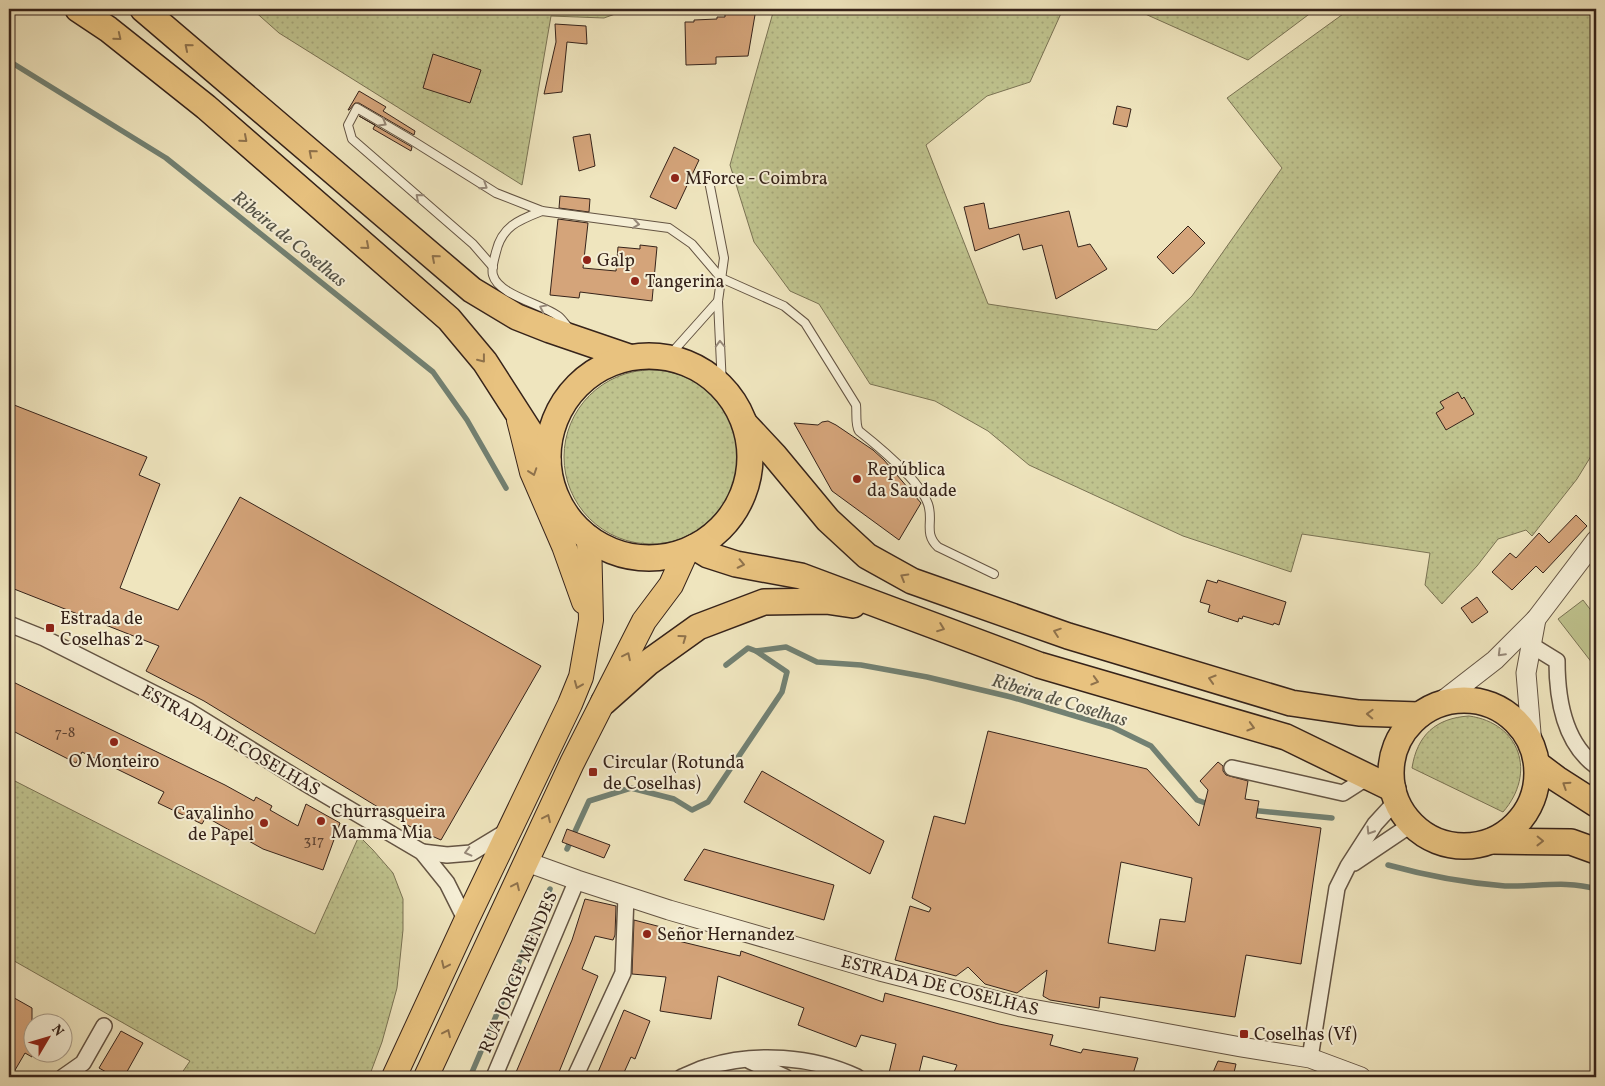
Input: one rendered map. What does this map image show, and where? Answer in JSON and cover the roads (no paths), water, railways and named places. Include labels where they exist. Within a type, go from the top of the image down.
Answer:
[{"type":"highway","points":[[78,9],[108,29],[206,107],[449,319],[485,362],[548,460]]},
{"type":"highway","points":[[143,9],[472,290],[517,317],[629,357]]},
{"type":"highway","points":[[629,357],[668,357],[688,363],[722,386],[736,404],[745,424],[751,460],[743,495],[724,525],[691,549],[661,558],[636,557],[611,551],[589,538],[568,517],[554,490],[548,460],[553,425],[570,394],[596,370],[629,357]]},
{"type":"highway","points":[[745,424],[774,455],[828,520],[867,556],[912,581],[1068,636],[1291,703],[1359,713],[1428,710],[1459,700],[1482,702],[1503,711],[1520,726],[1534,754],[1557,779],[1596,804]]},
{"type":"highway","points":[[691,549],[736,564],[801,576],[1039,665],[1286,737],[1341,762],[1395,794]]},
{"type":"highway","points":[[604,702],[649,662],[698,626],[764,602],[826,601],[896,611]]},
{"type":"highway","points":[[1428,710],[1405,730],[1396,748],[1392,768],[1395,794],[1412,824],[1429,837],[1450,844],[1471,846],[1492,840],[1512,828],[1527,810],[1536,788],[1534,754]]},
{"type":"highway","points":[[1492,840],[1571,842],[1596,851]]},
{"type":"main road","points":[[516,408],[532,472],[564,546],[590,620]]},
{"type":"main road","points":[[394,1077],[581,677],[590,620],[589,538]]},
{"type":"main road","points":[[426,1077],[572,763],[644,621],[671,585],[691,549]]},
{"type":"street","points":[[1428,710],[1495,660],[1536,619],[1596,540]]},
{"type":"street","points":[[1534,754],[1526,673],[1536,619]]},
{"type":"street","name":"ESTRADA DE COSELHAS","points":[[9,624],[44,638],[187,710],[422,852],[448,883],[466,921]]},
{"type":"street","points":[[1531,645],[1557,661],[1557,684],[1564,719],[1575,744],[1596,766]]},
{"type":"street","points":[[1232,768],[1343,793],[1368,777]]},
{"type":"street","points":[[1310,1058],[1338,888],[1348,866],[1395,794]]},
{"type":"street","points":[[1348,866],[1412,824]]},
{"type":"street","name":"ESTRADA DE COSELHAS","points":[[422,852],[447,855],[471,853],[509,830]]},
{"type":"street","name":"ESTRADA DE COSELHAS","points":[[527,862],[626,896],[857,965],[1021,1007],[1231,1046],[1310,1058],[1361,1077]]},
{"type":"street","name":"RUA JORGE MENDES","points":[[494,1077],[576,880]]},
{"type":"street","points":[[575,1077],[623,973],[626,896]]},
{"type":"street","points":[[63,1077],[83,1063],[104,1026]]},
{"type":"street","points":[[682,1077],[707,1067],[746,1059],[775,1058],[807,1061],[857,1077]]},
{"type":"street","points":[[746,1059],[785,1077]]},
{"type":"lane","points":[[492,267],[473,244],[352,139],[348,125],[358,108],[413,140],[496,193],[542,211],[669,228],[692,244],[721,278],[784,306],[805,323],[856,405],[858,416],[856,426],[859,431],[884,451],[922,493],[930,513],[930,535],[932,542],[938,547],[994,574]]},
{"type":"lane","points":[[708,176],[724,258],[718,302],[722,386]]},
{"type":"lane","points":[[542,211],[517,221],[498,240],[492,267],[493,277],[508,293],[559,317],[580,340]]},
{"type":"lane","points":[[668,357],[718,302]]},
{"type":"waterway","name":"Ribeira de Coselhas","points":[[9,61],[166,158],[433,372],[467,420],[506,488]]},
{"type":"waterway","name":"Ribeira de Coselhas","points":[[756,651],[786,647],[817,662],[861,665],[927,677],[1011,697],[1112,727],[1151,746],[1197,800],[1211,805]]},
{"type":"waterway","points":[[567,849],[589,801],[631,788],[674,799],[692,810],[708,802],[782,692],[787,672],[756,651],[748,648],[726,665]]},
{"type":"waterway","name":"Ribeira de Coselhas","points":[[1250,810],[1332,818]]},
{"type":"waterway","name":"Ribeira de Coselhas","points":[[1388,865],[1446,878],[1491,885],[1562,884],[1596,889]]},
{"type":"waterway","points":[[548,893],[550,889]]},
{"type":"waterway","points":[[470,1077],[536,922]]},
{"type":"place","name":"MForce - Coimbra","points":[[675,178]]},
{"type":"place","name":"Galp","points":[[587,260]]},
{"type":"place","name":"Tangerina","points":[[635,281]]},
{"type":"place","name":"República da Saudade","points":[[857,479]]},
{"type":"place","name":"Estrada de Coselhas 2","points":[[50,628]]},
{"type":"place","name":"O Monteiro","points":[[114,742]]},
{"type":"place","name":"Circular (Rotunda de Coselhas)","points":[[593,772]]},
{"type":"place","name":"Churrasqueira Mamma Mia","points":[[321,821]]},
{"type":"place","name":"Cavalinho de Papel","points":[[264,823]]},
{"type":"place","name":"Señor Hernandez","points":[[647,934]]},
{"type":"place","name":"Coselhas (Vf)","points":[[1244,1034]]}]
